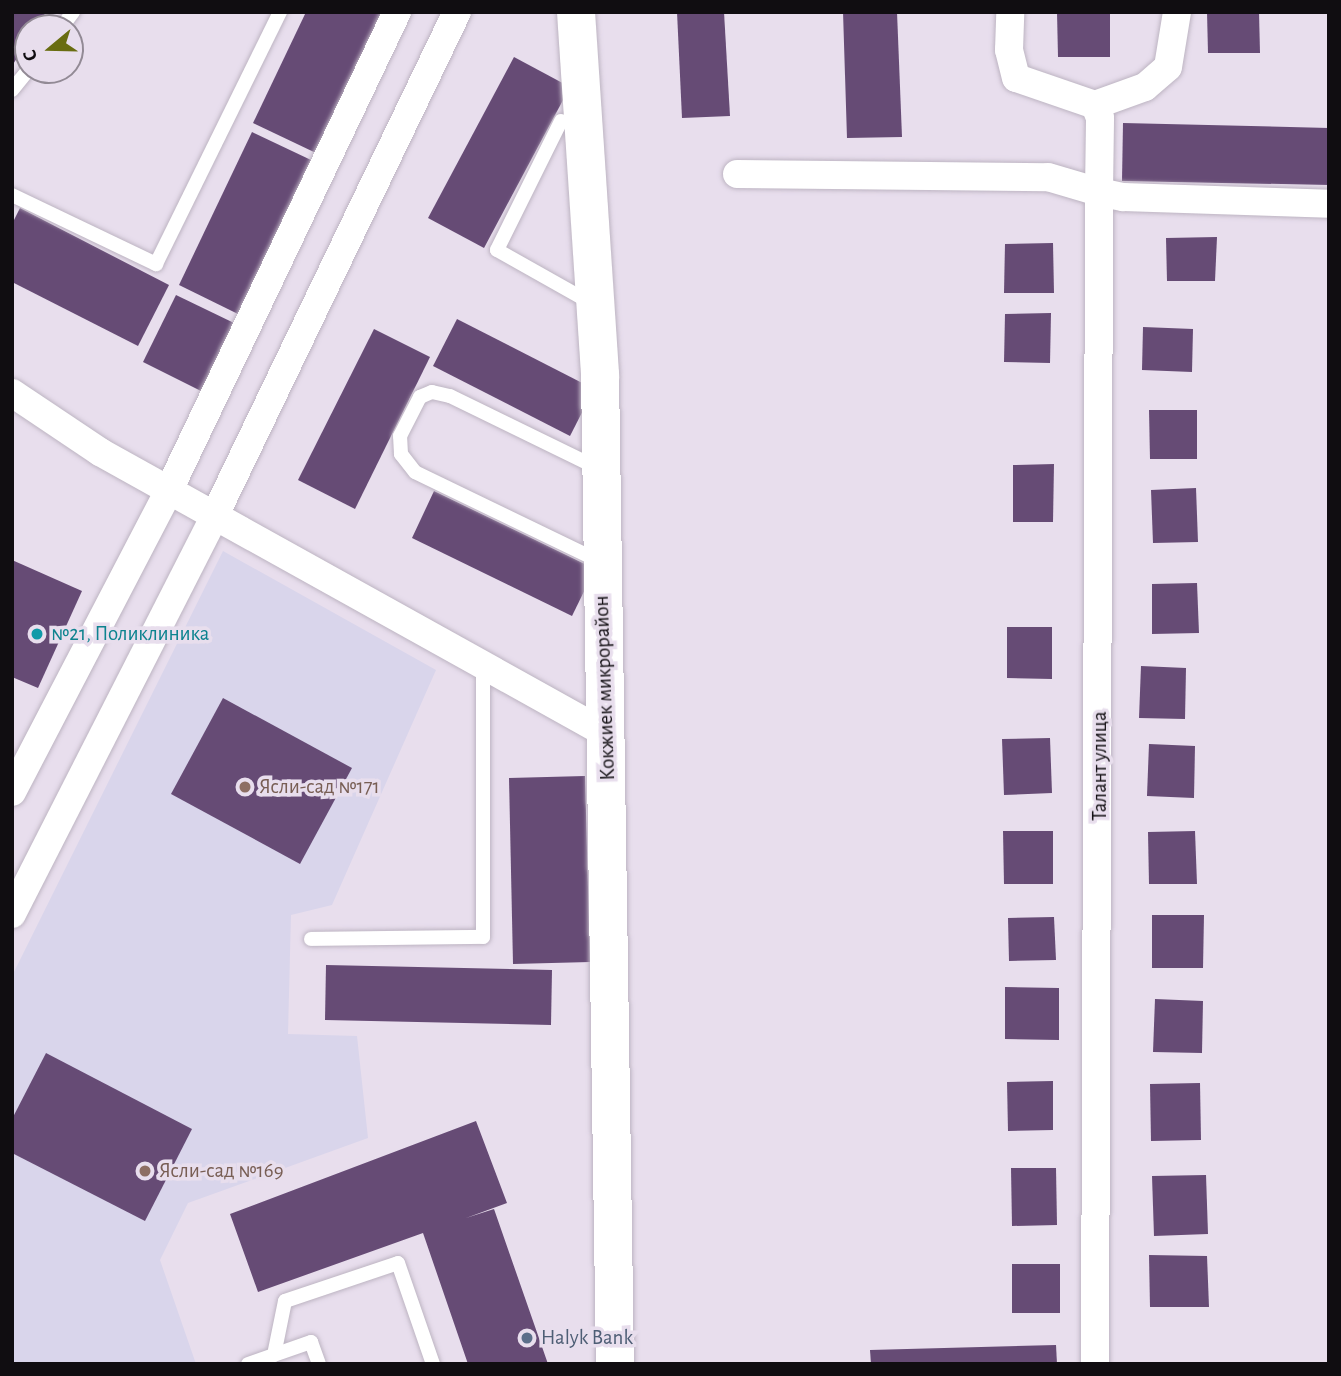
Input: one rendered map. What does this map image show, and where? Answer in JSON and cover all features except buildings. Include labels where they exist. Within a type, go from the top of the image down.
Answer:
[{"type":"street","points":[[12,792],[169,490],[397,12]]},
{"type":"street","points":[[12,914],[215,516],[457,12]]},
{"type":"street","name":"Кокжиек микрорайон","points":[[576,12],[596,306],[601,470],[615,1364]]},
{"type":"street","points":[[1010,12],[1009,50],[1016,78],[1095,105],[1145,86],[1167,67],[1177,12]]},
{"type":"street","name":"Талант улица","points":[[1095,105],[1100,118],[1111,195],[1095,1364]]},
{"type":"street","points":[[737,174],[1048,177],[1111,195],[1329,204]]},
{"type":"street","points":[[12,394],[100,452],[482,662],[607,734]]},
{"type":"lane","points":[[12,195],[156,264],[281,12]]},
{"type":"lane","points":[[561,121],[497,250],[596,306]]},
{"type":"lane","points":[[601,470],[450,396],[432,392],[420,397],[400,436],[401,454],[415,472],[601,562]]},
{"type":"lane","points":[[311,939],[483,937],[482,662]]},
{"type":"lane","points":[[274,1355],[285,1301],[398,1263],[433,1364]]},
{"type":"lane","points":[[248,1364],[311,1342],[319,1364]]},
{"type":"shaded area","name":"Ясли-сад №171","points":[[223,551],[436,670],[332,905],[291,915],[288,1034],[357,1036],[368,1138],[188,1203],[160,1260],[196,1364],[12,1364],[12,976]]},
{"type":"place","name":"№21, Поликлиника","points":[[37,634]]},
{"type":"place","name":"Ясли-сад №171","points":[[245,787]]},
{"type":"place","name":"Ясли-сад №169","points":[[145,1171]]},
{"type":"place","name":"Halyk Bank","points":[[527,1338]]}]
